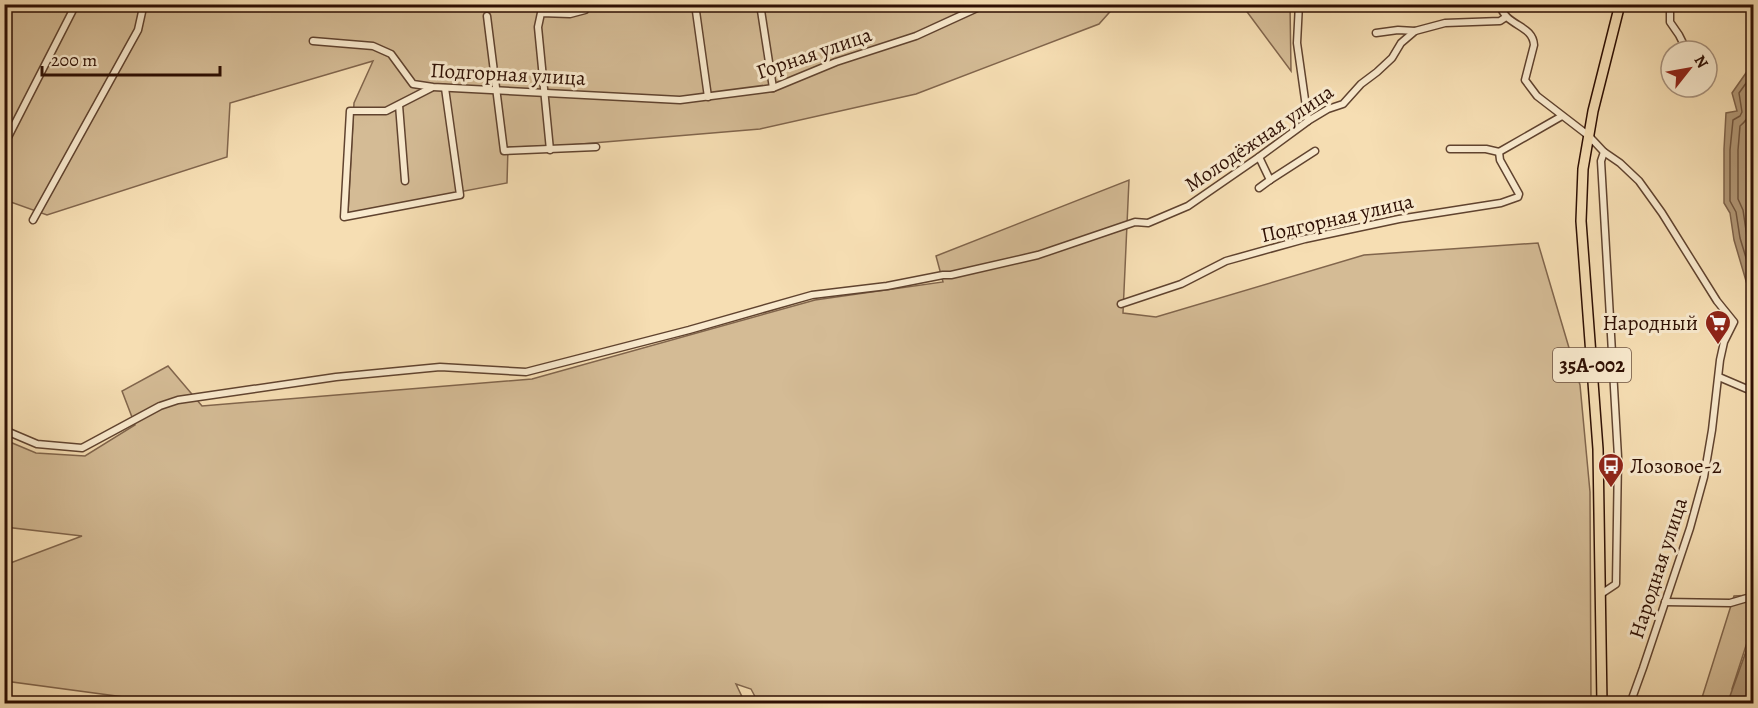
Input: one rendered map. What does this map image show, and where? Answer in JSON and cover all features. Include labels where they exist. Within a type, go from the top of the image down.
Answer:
[{"type":"main road","name":"35А-002","points":[[1602,704],[1599,449],[1581,221],[1583,169],[1602,69],[1620,4]]},
{"type":"street","points":[[4,145],[76,4]]},
{"type":"street","points":[[33,220],[138,30],[142,4]]},
{"type":"street","points":[[550,150],[538,27],[541,14],[570,14],[585,10],[587,4]]},
{"type":"street","points":[[695,4],[708,97]]},
{"type":"street","points":[[760,4],[773,88]]},
{"type":"street","name":"Горная улица","points":[[645,99],[680,100],[773,88],[836,62],[916,36],[986,4]]},
{"type":"street","points":[[1299,4],[1298,43],[1308,121]]},
{"type":"street","points":[[1376,33],[1398,30],[1415,31],[1445,23],[1500,21],[1506,17],[1499,4]]},
{"type":"street","points":[[1670,4],[1670,22],[1681,39]]},
{"type":"street","points":[[487,16],[504,151],[597,147]]},
{"type":"street","name":"Народная улица","points":[[1506,17],[1531,34],[1534,40],[1525,80],[1537,96],[1589,136],[1604,152],[1639,181],[1662,213],[1717,301],[1734,322],[1724,342],[1720,360],[1704,477],[1690,528],[1630,704]]},
{"type":"street","name":"Молодёжная улица","points":[[4,430],[37,444],[82,448],[160,406],[178,400],[336,377],[440,367],[526,372],[812,295],[951,275],[1038,255],[1135,222],[1148,223],[1188,206],[1259,158],[1308,121],[1328,109],[1343,104],[1361,84],[1392,58],[1401,44],[1415,31]]},
{"type":"street","name":"Подгорная улица","points":[[313,41],[373,46],[391,54],[413,84],[445,88],[645,99]]},
{"type":"street","points":[[433,87],[386,111],[350,111],[344,217],[460,195],[445,88]]},
{"type":"street","points":[[399,105],[405,181]]},
{"type":"street","points":[[1450,149],[1486,149],[1499,152],[1562,116]]},
{"type":"street","points":[[1259,188],[1315,151]]},
{"type":"street","name":"Подгорная улица","points":[[1121,304],[1181,284],[1226,261],[1305,239],[1399,219],[1501,203],[1518,198],[1519,194],[1500,160],[1499,152]]},
{"type":"street","points":[[1601,594],[1616,584],[1618,457],[1601,161],[1604,152]]},
{"type":"street","points":[[1259,158],[1270,180]]},
{"type":"street","points":[[1719,376],[1754,392]]},
{"type":"street","points":[[1665,602],[1730,603],[1754,596]]},
{"type":"shaded area","points":[[5,5],[1116,5],[1099,24],[916,94],[760,129],[557,146],[508,147],[507,183],[348,213],[354,103],[373,61],[230,103],[227,157],[47,215],[5,200]]},
{"type":"shaded area","points":[[1242,5],[1290,5],[1291,71]]},
{"type":"shaded area","points":[[1129,180],[1123,313],[1156,317],[1364,255],[1538,243],[1580,385],[1590,492],[1591,703],[759,704],[751,689],[736,684],[745,703],[176,704],[5,681],[5,565],[82,536],[5,527],[5,440],[36,453],[85,456],[135,425],[122,391],[168,366],[202,406],[532,379],[815,300],[943,282],[936,256]]},
{"type":"shaded area","points":[[1753,595],[1753,624],[1732,689],[1753,703],[1700,704],[1734,596]]},
{"type":"water","points":[[1753,63],[1753,295],[1749,291],[1734,240],[1730,213],[1724,203],[1724,149],[1726,113],[1737,111],[1732,93]]},
{"type":"water","points":[[1753,632],[1753,703],[1724,703],[1730,696]]},
{"type":"place","name":"Народный","points":[[1718,346]]},
{"type":"place","name":"Лозовое-2","points":[[1611,489]]}]
